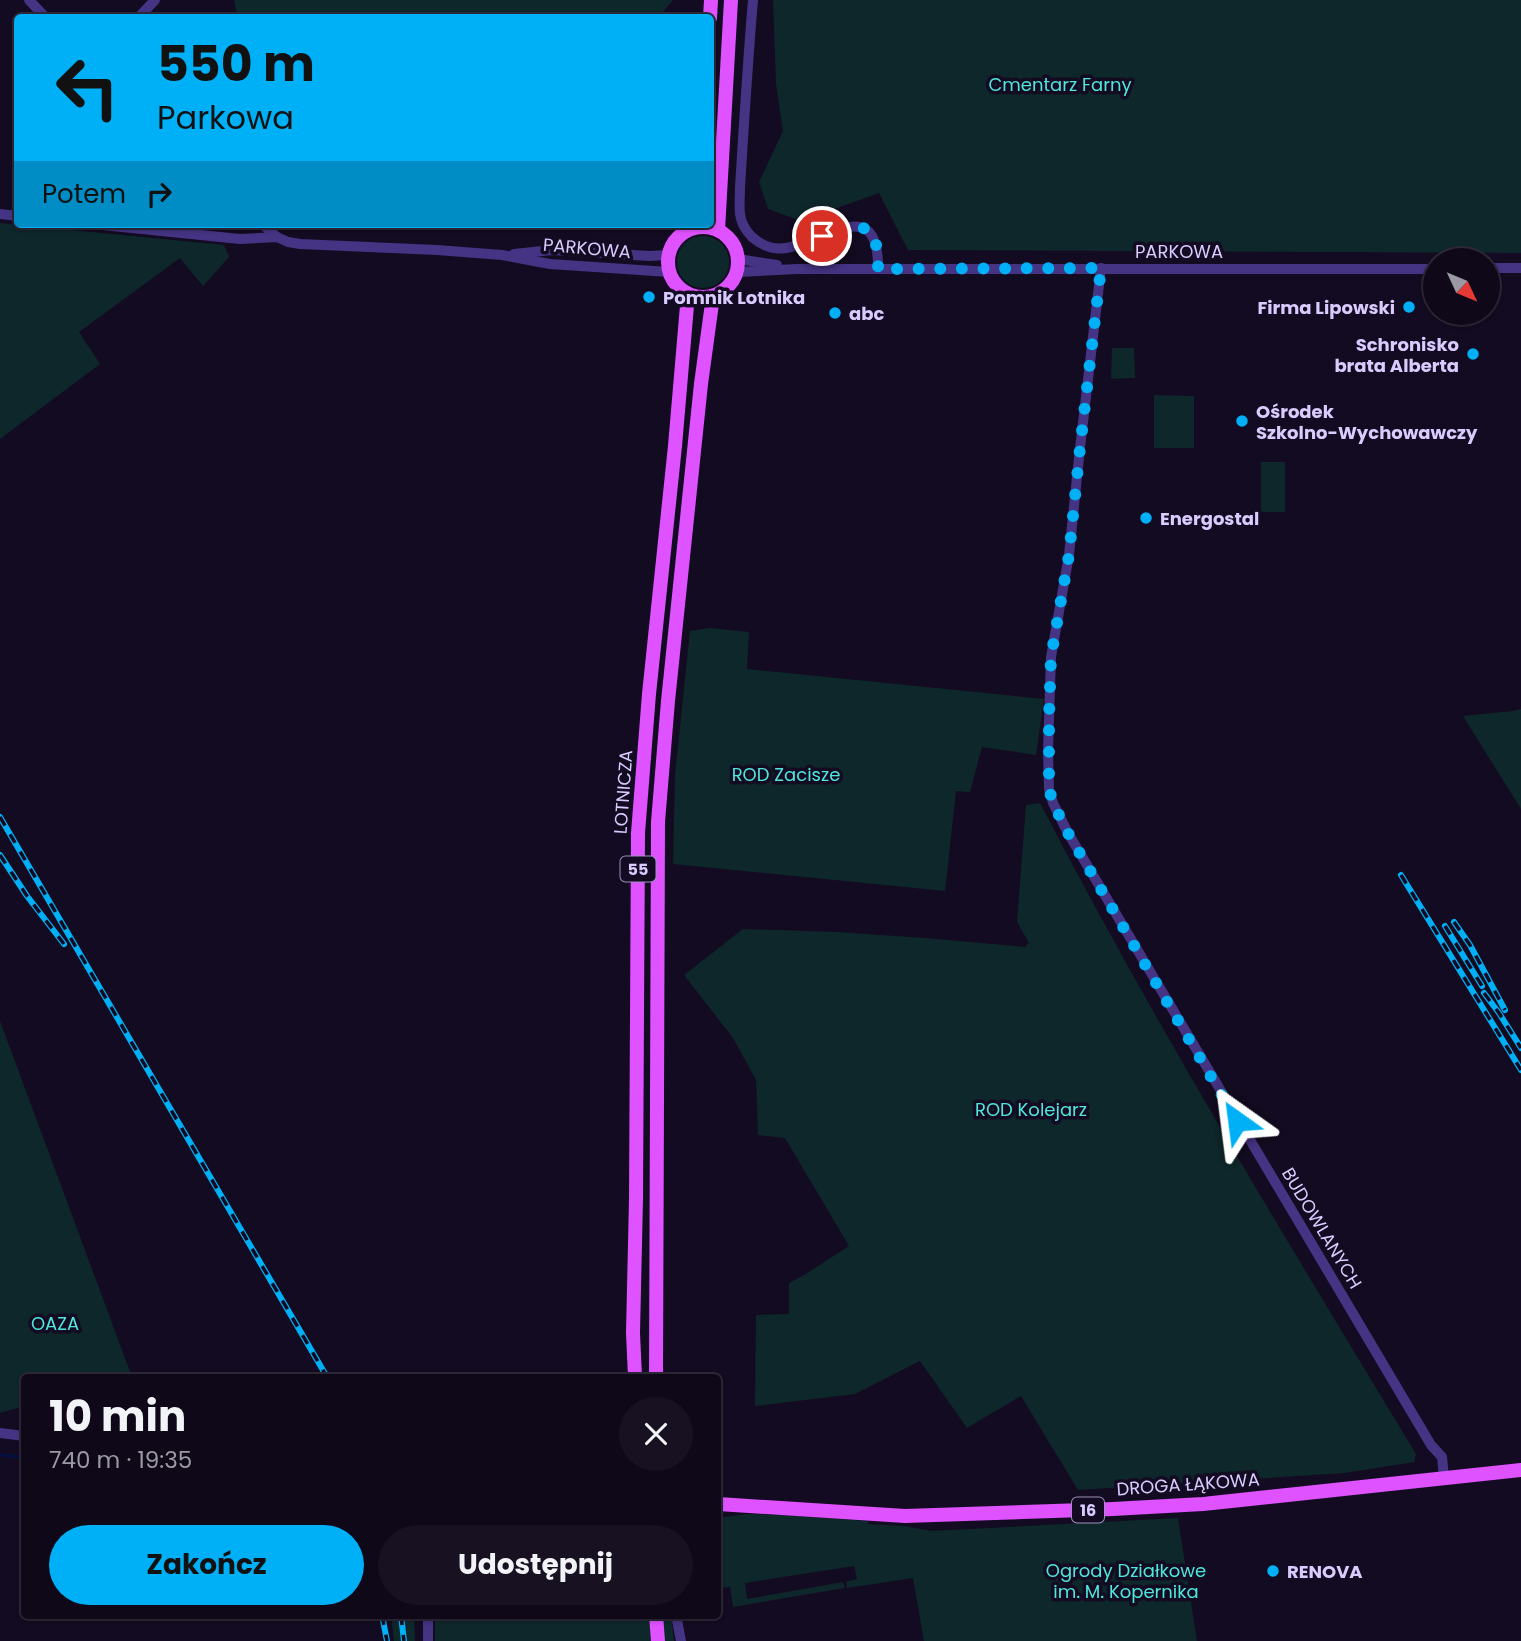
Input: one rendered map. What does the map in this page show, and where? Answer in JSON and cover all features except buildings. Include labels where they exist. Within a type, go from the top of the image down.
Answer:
[{"type":"main road","points":[[718,230],[731,0]]},
{"type":"main road","points":[[690,228],[673,243],[668,255],[669,272],[676,285],[688,295],[705,298],[728,287],[738,265],[735,247],[728,237],[718,230],[707,228]]},
{"type":"main road","name":"LOTNICZA","points":[[635,1374],[633,1333],[638,833],[688,295]]},
{"type":"main road","name":"55","points":[[656,1374],[658,821],[701,384],[713,296]]},
{"type":"main road","name":"DROGA ŁĄKOWA","points":[[722,1507],[905,1516],[1203,1504],[1521,1470]]},
{"type":"main road","points":[[656,1619],[658,1641]]},
{"type":"street","points":[[29,0],[42,14]]},
{"type":"street","points":[[142,14],[155,0]]},
{"type":"street","points":[[753,0],[742,153],[739,212],[741,224],[759,243],[772,248],[784,248],[847,227],[859,226],[869,231],[876,239],[878,269]]},
{"type":"street","name":"PARKOWA","points":[[132,228],[240,239],[277,237],[300,244],[406,247],[502,255],[550,264],[669,272]]},
{"type":"street","points":[[267,228],[277,237]]},
{"type":"street","name":"PARKOWA","points":[[502,255],[552,250],[668,255]]},
{"type":"street","name":"PARKOWA","points":[[738,265],[797,269],[1423,268]]},
{"type":"street","name":"BUDOWLANYCH","points":[[1101,268],[1069,555],[1051,657],[1049,789],[1053,803],[1089,869],[1431,1445],[1442,1457],[1444,1478]]},
{"type":"street","points":[[1500,268],[1521,268]]},
{"type":"street","points":[[0,1433],[21,1436]]},
{"type":"street","points":[[428,1619],[429,1641]]},
{"type":"street","points":[[677,1619],[681,1641]]},
{"type":"green space","points":[[234,0],[673,0],[661,14],[237,14]]},
{"type":"green space","name":"Cmentarz Farny","points":[[773,0],[1521,0],[1521,253],[1500,253],[1500,248],[1423,248],[1423,253],[908,250],[879,193],[801,221],[768,209],[759,182],[783,131],[776,84]]},
{"type":"green space","points":[[0,223],[14,224],[14,228],[51,228],[224,245],[229,257],[203,286],[180,258],[79,332],[100,364],[0,439]]},
{"type":"green space","points":[[703,236],[713,238],[721,244],[727,252],[727,272],[721,280],[713,286],[703,288],[693,286],[685,280],[679,272],[677,262],[679,252],[685,244],[693,238]]},
{"type":"green space","points":[[1112,348],[1134,348],[1135,378],[1111,379]]},
{"type":"green space","points":[[1154,395],[1194,396],[1194,448],[1154,448]]},
{"type":"green space","points":[[1261,462],[1285,462],[1285,512],[1261,512]]},
{"type":"green space","name":"ROD Zacisze","points":[[709,628],[749,632],[747,669],[1044,699],[1036,755],[982,747],[970,792],[956,791],[945,891],[673,864],[675,775],[690,631]]},
{"type":"green space","points":[[1521,709],[1521,809],[1463,716]]},
{"type":"green space","name":"ROD Kolejarz","points":[[1040,803],[1175,1050],[1416,1454],[1414,1462],[1345,1473],[1078,1490],[1021,1396],[967,1428],[920,1361],[855,1394],[755,1406],[756,1315],[789,1314],[789,1283],[849,1246],[785,1138],[758,1135],[756,1080],[733,1038],[684,975],[743,929],[836,932],[1025,947],[1029,943],[1017,922],[1026,805]]},
{"type":"green space","name":"OAZA","points":[[0,1021],[131,1374],[21,1374],[21,1407],[0,1413]]},
{"type":"green space","name":"Ogrody Działkowe im. M. Kopernika","points":[[746,1514],[783,1515],[868,1521],[868,1524],[932,1531],[1178,1518],[1197,1641],[924,1641],[913,1578],[847,1588],[846,1582],[857,1579],[854,1566],[745,1583],[747,1599],[843,1582],[845,1588],[733,1607],[730,1587],[721,1588],[721,1518]]},
{"type":"green space","points":[[391,1619],[414,1619],[415,1641],[394,1641]]},
{"type":"green space","points":[[435,1619],[671,1619],[674,1641],[435,1641]]},
{"type":"waterway","points":[[0,1455],[21,1457]]},
{"type":"railway","points":[[0,817],[325,1374]]},
{"type":"railway","points":[[0,855],[64,944]]},
{"type":"railway","points":[[1401,875],[1521,1070]]},
{"type":"railway","points":[[1454,922],[1470,945],[1505,1010]]},
{"type":"railway","points":[[1445,926],[1482,986]]},
{"type":"railway","points":[[1484,993],[1521,1048]]},
{"type":"railway","points":[[383,1619],[387,1641]]},
{"type":"railway","points":[[401,1619],[404,1641]]},
{"type":"place","name":"Pomnik Lotnika","points":[[649,297]]},
{"type":"place","name":"Firma Lipowski","points":[[1409,307]]},
{"type":"place","name":"abc","points":[[835,313]]},
{"type":"place","name":"Schronisko brata Alberta","points":[[1473,354]]},
{"type":"place","name":"Ośrodek Szkolno-Wychowawczy","points":[[1242,421]]},
{"type":"place","name":"Energostal","points":[[1146,518]]},
{"type":"place","name":"RENOVA","points":[[1273,1571]]},
{"type":"route","points":[[822,236],[847,227],[859,226],[869,231],[876,239],[878,269],[1101,268],[1069,555],[1051,657],[1049,789],[1068,833],[1237,1121]]}]
